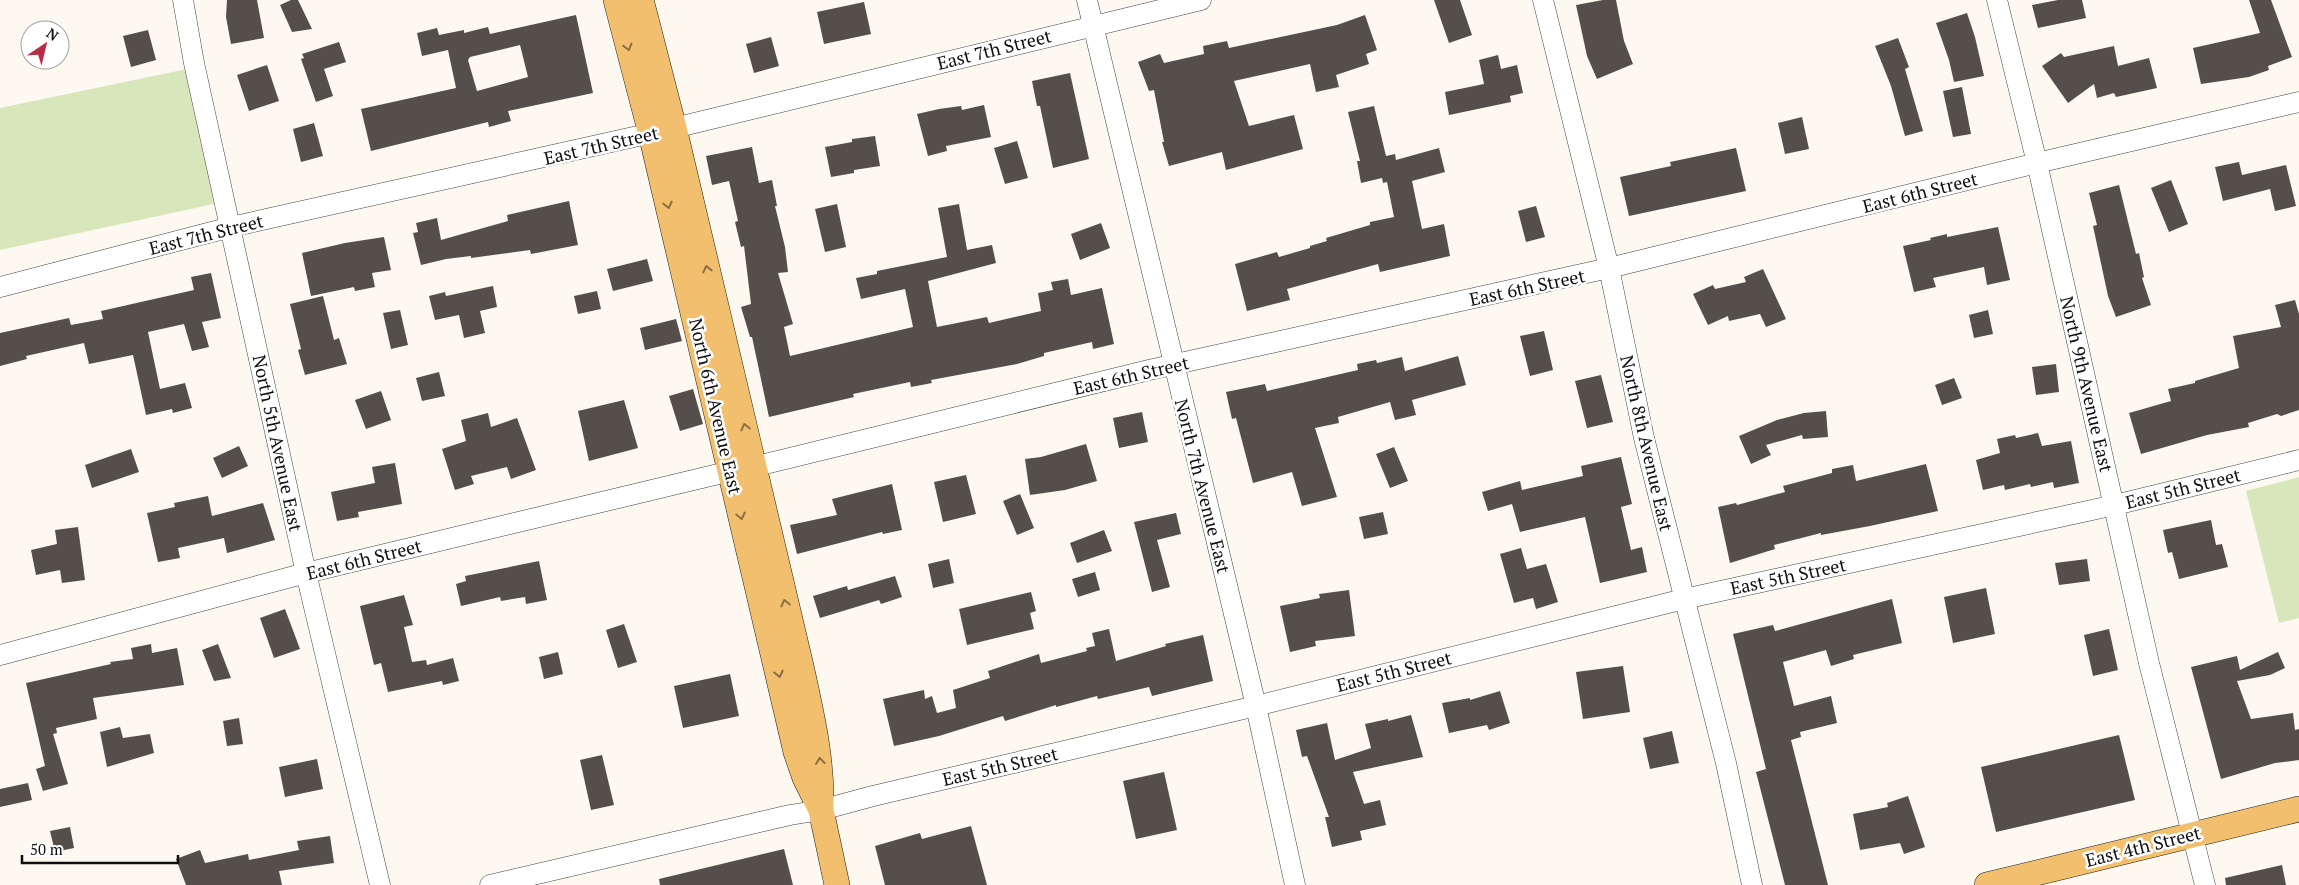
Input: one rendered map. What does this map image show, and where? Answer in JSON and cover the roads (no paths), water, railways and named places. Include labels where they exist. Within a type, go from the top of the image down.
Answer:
[{"type":"main road","name":"North 6th Avenue East","points":[[616,0],[663,131]]},
{"type":"main road","name":"North 6th Avenue East","points":[[641,0],[663,131],[742,469],[796,752],[805,778],[821,810],[837,885]]},
{"type":"main road","name":"East 4th Street","points":[[1987,885],[2193,833],[2299,809]]},
{"type":"street","name":"North 5th Avenue East","points":[[183,0],[194,63],[306,573],[380,885]]},
{"type":"street","name":"North 7th Avenue East","points":[[1087,0],[1256,706],[1295,885]]},
{"type":"street","name":"East 7th Street","points":[[0,287],[231,227],[663,131],[1201,0]]},
{"type":"street","name":"North 8th Avenue East","points":[[1543,0],[1609,268],[1644,438],[1726,763],[1752,885]]},
{"type":"street","name":"North 9th Avenue East","points":[[1997,0],[2037,163],[2149,663],[2206,885]]},
{"type":"street","name":"East 6th Street","points":[[0,655],[306,573],[1173,365],[1609,268],[2037,163],[2299,102]]},
{"type":"street","name":"East 5th Street","points":[[490,885],[790,815],[821,810],[873,796],[1256,706],[1684,599],[2114,505],[2299,460]]}]
